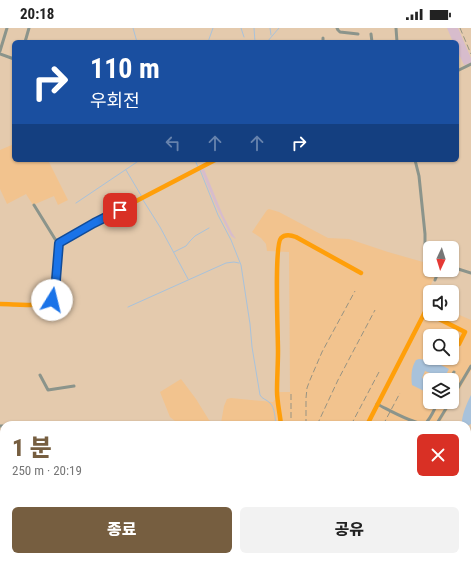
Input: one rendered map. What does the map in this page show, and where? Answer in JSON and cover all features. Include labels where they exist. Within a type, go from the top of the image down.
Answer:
[{"type":"street","points":[[0,51],[7,28]]},
{"type":"street","points":[[26,40],[29,28]]},
{"type":"street","points":[[337,28],[340,32],[358,34]]},
{"type":"street","points":[[396,28],[397,40]]},
{"type":"street","points":[[372,34],[372,40]]},
{"type":"street","points":[[0,54],[12,58]]},
{"type":"street","points":[[459,70],[471,64]]},
{"type":"street","points":[[59,243],[211,162]]},
{"type":"street","points":[[416,162],[419,176],[425,241]]},
{"type":"street","points":[[0,304],[36,304],[49,302],[52,300],[55,292],[59,243],[34,205]]},
{"type":"street","points":[[281,421],[277,392],[277,288],[278,251],[281,238],[290,235],[296,237],[361,273]]},
{"type":"street","points":[[459,269],[471,273]]},
{"type":"street","points":[[369,421],[424,312],[459,329]]},
{"type":"street","points":[[459,329],[465,332],[459,344]]},
{"type":"street","points":[[459,386],[471,366]]},
{"type":"street","points":[[40,375],[48,390],[74,386]]},
{"type":"street","points":[[377,404],[412,421]]},
{"type":"street","points":[[427,421],[434,409]]},
{"type":"street","points":[[438,421],[446,409]]},
{"type":"shaded area","points":[[447,28],[458,28],[471,58],[471,63],[464,65],[459,54],[459,40],[452,40]]},
{"type":"shaded area","points":[[12,145],[12,162],[49,162],[68,200],[58,205],[54,196],[33,205],[26,194],[7,204],[0,189],[0,150]]},
{"type":"shaded area","points":[[204,169],[222,213],[236,239],[231,236],[217,208],[201,170]]},
{"type":"shaded area","points":[[269,209],[279,212],[328,238],[349,239],[423,262],[423,277],[435,277],[431,285],[423,285],[423,321],[459,321],[459,315],[471,320],[471,370],[459,390],[459,373],[423,373],[423,409],[448,409],[441,421],[221,421],[227,399],[231,398],[273,402],[274,400],[279,400],[279,392],[290,392],[289,252],[267,251],[266,244],[261,238],[252,232]]},
{"type":"shaded area","points":[[181,379],[210,421],[175,421],[170,417],[160,392]]},
{"type":"water","points":[[416,360],[423,360],[423,365],[441,365],[449,369],[447,373],[430,373],[425,371],[422,378],[423,390],[412,385],[412,369]]},
{"type":"water","points":[[471,395],[471,421],[462,421]]},
{"type":"waterway","points":[[133,28],[136,40]]},
{"type":"waterway","points":[[209,40],[213,28]]},
{"type":"waterway","points":[[241,28],[244,37]]},
{"type":"waterway","points":[[254,28],[255,40]]},
{"type":"waterway","points":[[270,28],[271,35]]},
{"type":"waterway","points":[[269,40],[279,28]]},
{"type":"waterway","points":[[76,203],[137,162]]},
{"type":"waterway","points":[[196,162],[198,167]]},
{"type":"waterway","points":[[126,170],[142,197]]},
{"type":"waterway","points":[[200,170],[218,215],[231,240],[241,265],[260,395],[272,405],[275,421]]},
{"type":"waterway","points":[[143,200],[160,227],[188,279]]},
{"type":"waterway","points":[[174,252],[186,246],[195,236],[209,228]]},
{"type":"waterway","points":[[128,307],[226,263],[239,263]]},
{"type":"railway","points":[[460,28],[471,54]]},
{"type":"railway","points":[[306,421],[306,398],[310,380],[322,352],[355,291]]},
{"type":"railway","points":[[319,421],[338,380],[375,310]]},
{"type":"railway","points":[[353,421],[379,372]]},
{"type":"railway","points":[[385,421],[400,393]]},
{"type":"railway","points":[[291,394],[291,421]]},
{"type":"traffic: slow","points":[[0,304],[33,305],[52,300],[55,292],[59,243],[94,223],[211,162]]},
{"type":"traffic: slow","points":[[280,421],[277,399],[277,291],[278,256],[281,238],[288,235],[296,237],[361,273]]},
{"type":"traffic: slow","points":[[369,421],[425,312],[459,329]]},
{"type":"traffic: slow","points":[[459,329],[465,332],[459,344]]},
{"type":"route","points":[[52,300],[55,292],[59,243],[120,210]]}]
